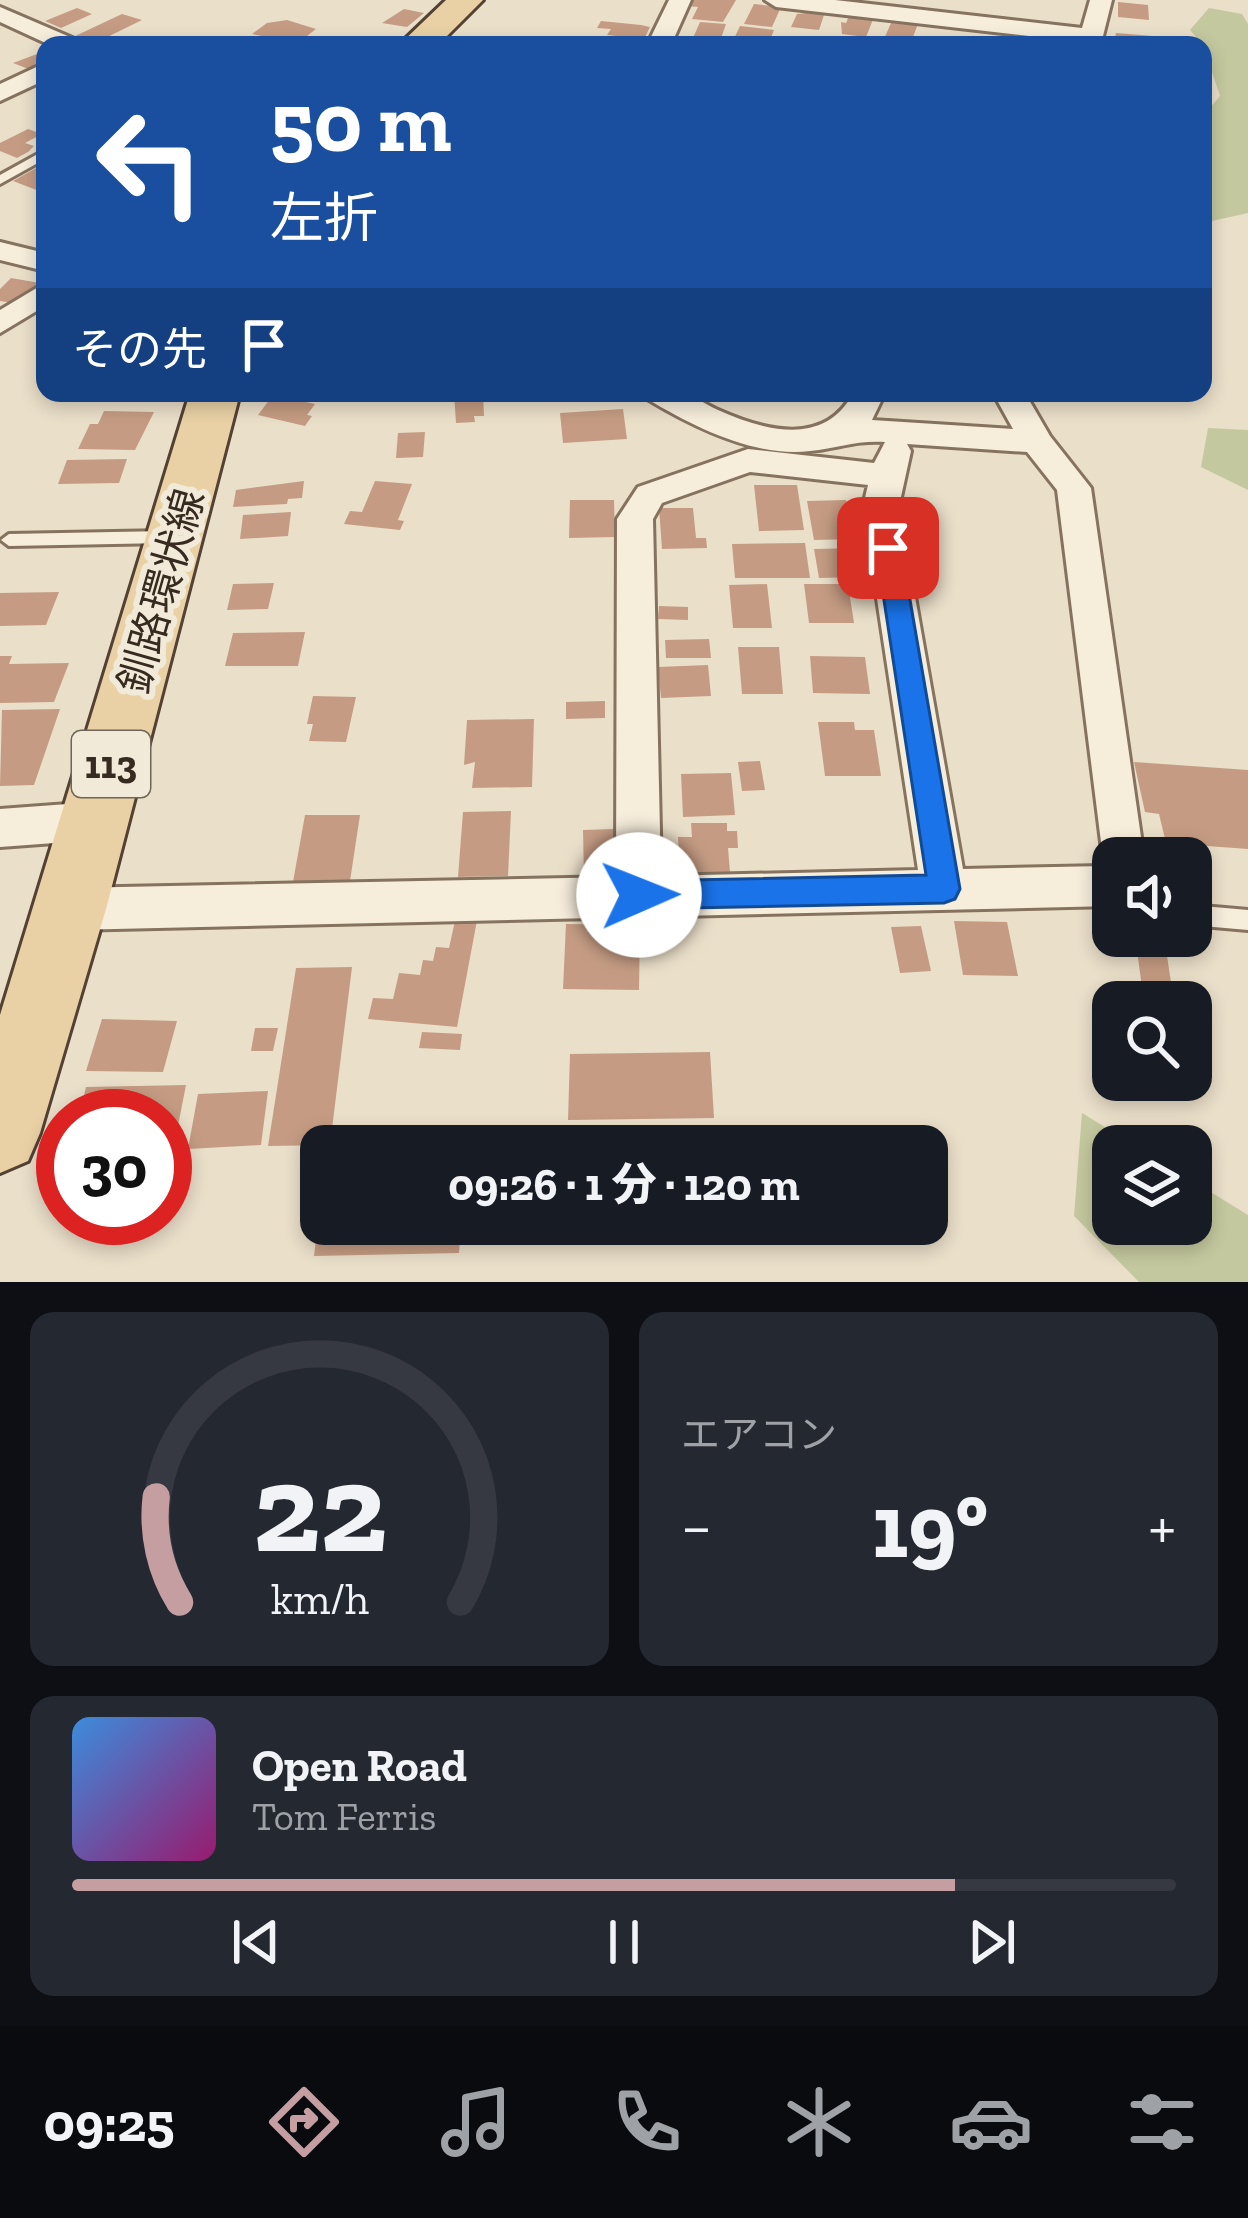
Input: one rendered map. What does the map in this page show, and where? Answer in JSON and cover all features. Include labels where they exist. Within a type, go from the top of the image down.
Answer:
[{"type":"main road","points":[[427,36],[466,0]]},
{"type":"main road","name":"釧路環状線","points":[[0,1133],[71,909],[213,402]]},
{"type":"street","points":[[662,36],[680,0]]},
{"type":"street","points":[[776,0],[1062,36]]},
{"type":"street","points":[[1091,36],[1101,0]]},
{"type":"street","points":[[0,14],[49,36]]},
{"type":"street","points":[[934,36],[941,19]]},
{"type":"street","points":[[0,94],[36,75]]},
{"type":"street","points":[[0,251],[36,260]]},
{"type":"street","points":[[0,324],[36,298]]},
{"type":"street","points":[[677,402],[722,425],[770,439],[819,441],[849,429],[1037,442]]},
{"type":"street","points":[[849,429],[867,402]]},
{"type":"street","points":[[1014,402],[1037,442],[1074,488],[1119,837]]},
{"type":"street","points":[[899,433],[881,506],[944,889]]},
{"type":"street","points":[[639,895],[635,519],[650,495],[748,460],[888,476]]},
{"type":"street","points":[[0,828],[95,820]]},
{"type":"street","points":[[71,909],[1092,886]]},
{"type":"lane","points":[[0,180],[36,159]]},
{"type":"lane","points":[[9,540],[177,537]]},
{"type":"lane","points":[[1212,917],[1248,920]]},
{"type":"green space","points":[[1209,8],[1242,14],[1248,24],[1248,213],[1212,221],[1212,105],[1220,96],[1212,72],[1212,36],[1195,36],[1190,30]]},
{"type":"green space","points":[[1208,428],[1248,430],[1248,490],[1201,467]]},
{"type":"green space","points":[[1082,1113],[1102,1125],[1092,1125],[1092,1234],[1074,1216]]},
{"type":"green space","points":[[1212,1193],[1248,1215],[1248,1282],[1139,1282],[1103,1245],[1212,1245]]},
{"type":"building","points":[[690,0],[736,0],[723,22],[692,19],[698,7],[687,6]]},
{"type":"building","points":[[1118,2],[1148,5],[1149,20],[1118,17]]},
{"type":"building","points":[[754,4],[781,7],[772,27],[744,24]]},
{"type":"building","points":[[77,8],[92,14],[61,28],[45,21]]},
{"type":"building","points":[[404,9],[424,13],[407,27],[382,23]]},
{"type":"building","points":[[122,14],[142,20],[109,36],[75,36]]},
{"type":"building","points":[[797,14],[824,15],[819,30],[791,27]]},
{"type":"building","points":[[850,14],[874,17],[866,36],[842,34],[841,22],[846,23]]},
{"type":"building","points":[[287,20],[316,29],[307,36],[252,34],[267,23]]},
{"type":"building","points":[[601,21],[650,27],[646,36],[607,35],[611,29],[597,28]]},
{"type":"building","points":[[700,22],[726,24],[722,36],[694,36]]},
{"type":"building","points":[[891,23],[918,24],[913,36],[885,36]]},
{"type":"building","points":[[740,26],[774,30],[772,36],[735,36]]},
{"type":"building","points":[[36,54],[36,68],[31,70],[13,63]]},
{"type":"building","points":[[28,129],[36,132],[36,137],[25,143],[34,146],[17,158],[0,151],[0,143]]},
{"type":"building","points":[[36,168],[36,190],[13,181]]},
{"type":"building","points":[[11,278],[36,282],[20,304],[0,301],[0,289]]},
{"type":"building","points":[[268,402],[315,404],[305,426],[258,415]]},
{"type":"building","points":[[455,402],[483,402],[484,416],[474,416],[475,422],[456,423]]},
{"type":"building","points":[[623,409],[627,439],[563,443],[560,413]]},
{"type":"building","points":[[104,411],[154,412],[135,450],[78,449],[90,424],[98,424]]},
{"type":"building","points":[[425,432],[423,457],[396,458],[398,433]]},
{"type":"building","points":[[127,459],[119,483],[58,484],[67,460]]},
{"type":"building","points":[[304,481],[302,498],[288,499],[287,504],[233,507],[236,490]]},
{"type":"building","points":[[375,481],[412,484],[398,520],[404,521],[400,530],[344,524],[350,511],[362,512]]},
{"type":"building","points":[[754,485],[797,485],[804,530],[759,531]]},
{"type":"building","points":[[570,500],[614,500],[615,537],[569,538]]},
{"type":"building","points":[[846,500],[854,539],[814,540],[807,501]]},
{"type":"building","points":[[659,508],[693,508],[696,538],[706,538],[707,548],[662,549]]},
{"type":"building","points":[[291,512],[288,536],[240,539],[243,515]]},
{"type":"building","points":[[805,543],[810,578],[735,578],[732,544]]},
{"type":"building","points":[[862,548],[865,563],[852,563],[855,577],[819,578],[814,549]]},
{"type":"building","points":[[274,583],[268,609],[227,610],[233,584]]},
{"type":"building","points":[[767,584],[772,628],[733,628],[729,585]]},
{"type":"building","points":[[804,584],[848,584],[854,623],[809,623]]},
{"type":"building","points":[[59,592],[46,625],[0,626],[0,593]]},
{"type":"building","points":[[659,606],[688,607],[688,620],[658,619]]},
{"type":"building","points":[[305,632],[298,666],[225,666],[233,633]]},
{"type":"building","points":[[709,639],[711,658],[666,658],[665,640]]},
{"type":"building","points":[[738,647],[779,647],[783,694],[742,694]]},
{"type":"building","points":[[0,656],[12,656],[9,664],[69,663],[54,702],[0,703]]},
{"type":"building","points":[[810,656],[865,657],[870,694],[813,693]]},
{"type":"building","points":[[708,665],[711,696],[661,698],[658,667]]},
{"type":"building","points":[[313,696],[356,697],[346,742],[309,741]]},
{"type":"building","points":[[605,701],[605,718],[566,719],[566,702]]},
{"type":"building","points":[[60,709],[34,785],[0,786],[2,710]]},
{"type":"building","points":[[534,719],[532,787],[472,788],[475,762],[464,765],[467,720]]},
{"type":"building","points":[[818,722],[854,722],[855,730],[874,730],[881,776],[825,776]]},
{"type":"building","points":[[760,761],[765,790],[742,791],[738,762]]},
{"type":"building","points":[[1134,762],[1248,770],[1248,849],[1212,846],[1212,837],[1165,837],[1159,814],[1145,812]]},
{"type":"building","points":[[731,773],[735,815],[683,817],[681,774]]},
{"type":"building","points":[[511,811],[508,876],[458,877],[463,812]]},
{"type":"building","points":[[305,815],[360,815],[350,881],[293,882]]},
{"type":"building","points":[[691,823],[727,823],[727,831],[737,831],[738,848],[728,848],[731,884],[695,885],[694,872],[680,872],[678,837],[692,837]]},
{"type":"building","points":[[614,829],[616,877],[584,878],[583,830]]},
{"type":"building","points":[[457,912],[478,915],[457,1027],[368,1019],[373,998],[393,999],[399,973],[420,975],[423,960],[433,961],[436,947],[449,948]]},
{"type":"building","points":[[954,921],[1007,922],[1018,976],[963,975]]},
{"type":"building","points":[[566,924],[640,925],[639,990],[563,989]]},
{"type":"building","points":[[921,926],[931,971],[900,973],[891,927]]},
{"type":"building","points":[[1138,957],[1167,957],[1171,981],[1141,981]]},
{"type":"building","points":[[352,967],[332,1125],[300,1125],[300,1145],[268,1146],[296,968]]},
{"type":"building","points":[[102,1019],[177,1021],[163,1072],[86,1071]]},
{"type":"building","points":[[255,1028],[278,1028],[273,1051],[251,1051]]},
{"type":"building","points":[[422,1032],[462,1034],[460,1050],[419,1048]]},
{"type":"building","points":[[710,1052],[714,1118],[568,1120],[570,1054]]},
{"type":"building","points":[[186,1085],[185,1089],[86,1087]]},
{"type":"building","points":[[268,1091],[261,1145],[192,1149],[198,1094]]},
{"type":"building","points":[[315,1245],[460,1245],[459,1253],[314,1256]]},
{"type":"route","points":[[639,895],[944,889],[888,548]]}]
